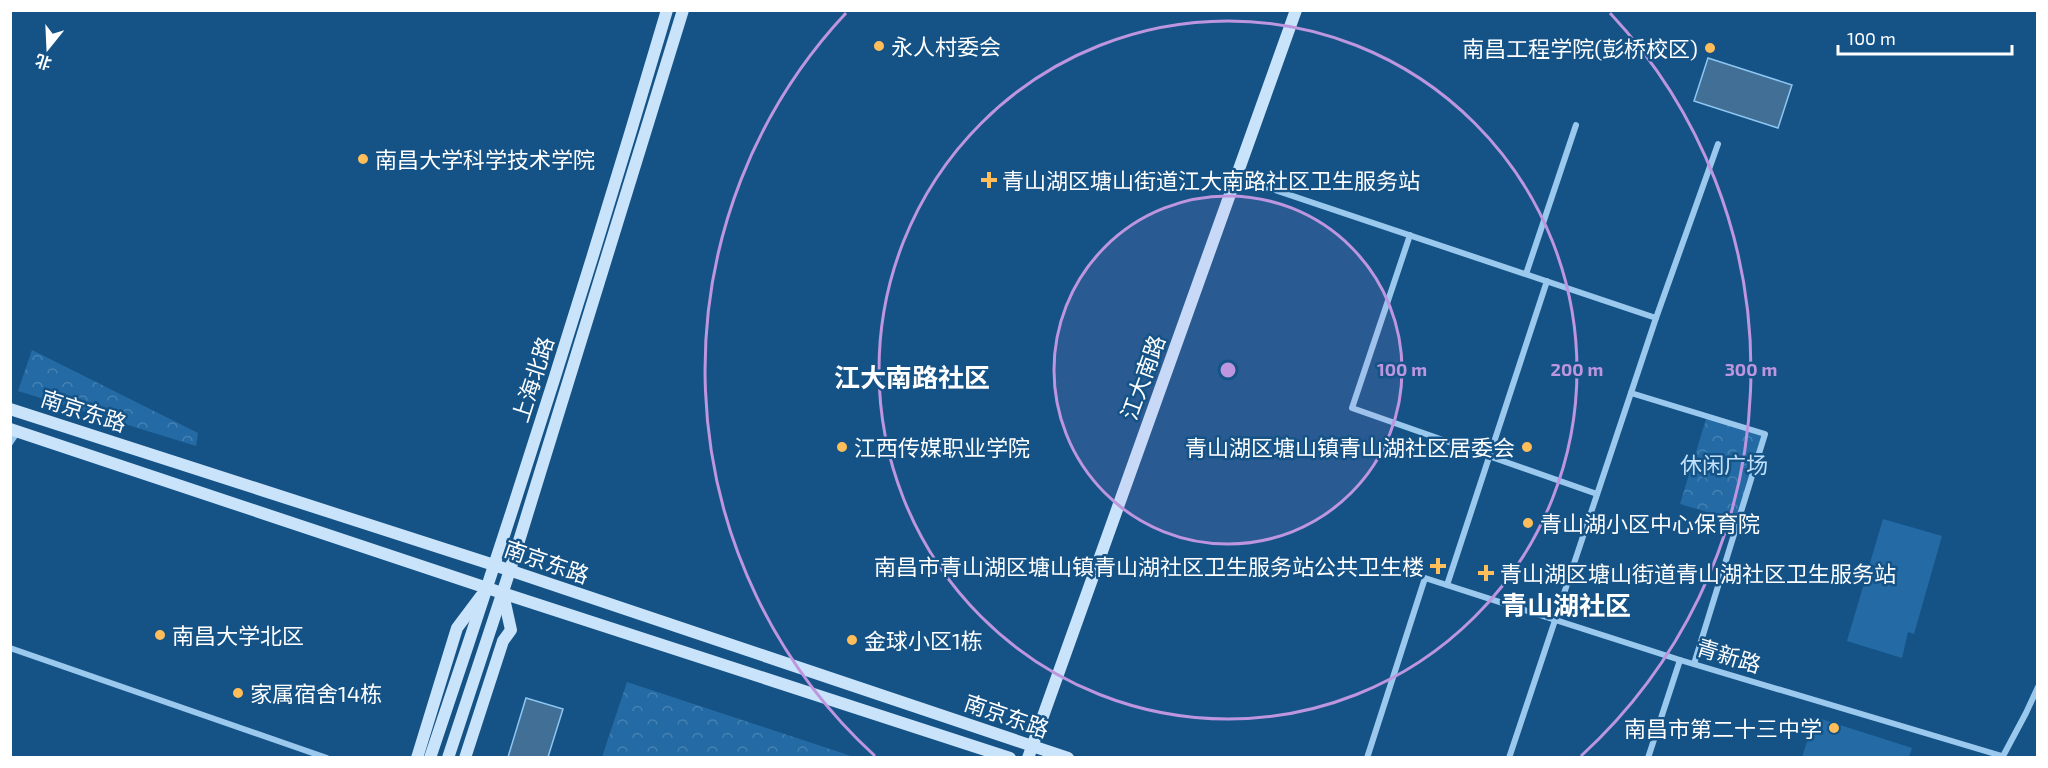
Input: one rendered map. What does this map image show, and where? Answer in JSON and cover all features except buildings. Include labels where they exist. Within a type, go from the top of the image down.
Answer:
[{"type":"main road","name":"上海北路","points":[[430,758],[488,588],[597,247],[667,10]]},
{"type":"main road","name":"上海北路","points":[[448,758],[503,593],[683,10]]},
{"type":"main road","name":"江大南路","points":[[1030,752],[1296,10]]},
{"type":"main road","name":"南京东路","points":[[10,409],[510,570],[1030,752],[1068,758]]},
{"type":"main road","name":"南京东路","points":[[14,430],[503,593],[1010,758]]},
{"type":"main road","points":[[417,758],[457,628],[488,588]]},
{"type":"main road","points":[[465,758],[503,641],[511,630],[503,593]]},
{"type":"street","points":[[1526,274],[1576,125]]},
{"type":"street","points":[[1509,758],[1656,318],[1718,144]]},
{"type":"street","points":[[1236,177],[1656,318]]},
{"type":"street","points":[[1410,235],[1352,408],[1597,494]]},
{"type":"street","points":[[1447,585],[1547,282]]},
{"type":"street","points":[[1631,393],[1765,434],[1694,664]]},
{"type":"street","points":[[10,442],[14,430]]},
{"type":"street","name":"青新路","points":[[1367,758],[1425,578],[1680,660],[2002,757]]},
{"type":"street","points":[[10,648],[327,758]]},
{"type":"street","points":[[1648,758],[1680,660]]},
{"type":"street","points":[[2002,757],[2037,687]]},
{"type":"green space","points":[[32,350],[198,433],[196,446],[18,391]]},
{"type":"green space","name":"休闲广场","points":[[1707,416],[1765,434],[1738,521],[1680,504]]},
{"type":"green space","points":[[1883,519],[1942,536],[1914,634],[1908,632],[1902,658],[1847,641]]},
{"type":"green space","points":[[627,682],[854,757],[602,757]]},
{"type":"green space","name":"南昌市第二十三中学","points":[[1815,717],[1912,748],[1909,757],[1802,757]]},
{"type":"shaded area","points":[[1708,58],[1792,85],[1778,128],[1694,101]]},
{"type":"shaded area","points":[[526,698],[563,709],[548,757],[508,757]]},
{"type":"place","name":"永人村委会","points":[[879,46]]},
{"type":"place","name":"南昌工程学院(彭桥校区)","points":[[1710,48]]},
{"type":"place","name":"南昌大学科学技术学院","points":[[363,159]]},
{"type":"place","name":"青山湖区塘山街道江大南路社区卫生服务站","points":[[989,180]]},
{"type":"place","name":"江西传媒职业学院","points":[[842,447]]},
{"type":"place","name":"青山湖区塘山镇青山湖社区居委会","points":[[1527,447]]},
{"type":"place","name":"青山湖小区中心保育院","points":[[1528,523]]},
{"type":"place","name":"南昌市青山湖区塘山镇青山湖社区卫生服务站公共卫生楼","points":[[1438,566]]},
{"type":"place","name":"青山湖区塘山街道青山湖社区卫生服务站","points":[[1486,573]]},
{"type":"place","name":"南昌大学北区","points":[[160,635]]},
{"type":"place","name":"金球小区1栋","points":[[852,640]]},
{"type":"place","name":"家属宿舍14栋","points":[[238,693]]},
{"type":"place","name":"南昌市第二十三中学","points":[[1834,728]]},
{"type":"district","name":"江大南路社区","points":[[912,376]]},
{"type":"district","name":"青山湖社区","points":[[1566,604]]}]
